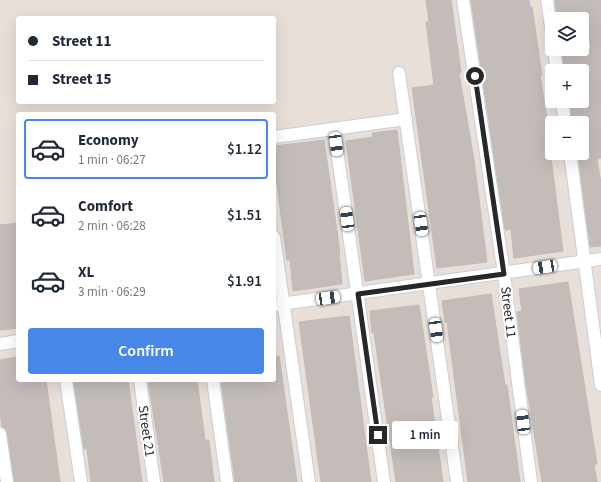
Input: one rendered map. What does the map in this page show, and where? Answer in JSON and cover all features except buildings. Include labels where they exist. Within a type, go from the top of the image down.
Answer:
[{"type":"street","name":"Street 11","points":[[464,0],[504,274],[531,482]]},
{"type":"street","points":[[547,0],[549,12]]},
{"type":"street","points":[[399,72],[430,284],[456,482]]},
{"type":"street","points":[[276,137],[406,120]]},
{"type":"street","points":[[334,129],[384,482]]},
{"type":"street","points":[[571,160],[586,261],[601,385]]},
{"type":"street","points":[[279,305],[504,274],[601,258]]},
{"type":"street","points":[[276,264],[279,305],[309,482]]},
{"type":"street","points":[[0,344],[16,341]]},
{"type":"street","points":[[66,382],[81,482]]},
{"type":"street","name":"Street 21","points":[[140,382],[154,482]]},
{"type":"street","points":[[213,382],[227,482]]},
{"type":"street","points":[[0,434],[7,482]]},
{"type":"route","points":[[378,435],[358,294],[504,274],[475,76]]}]
